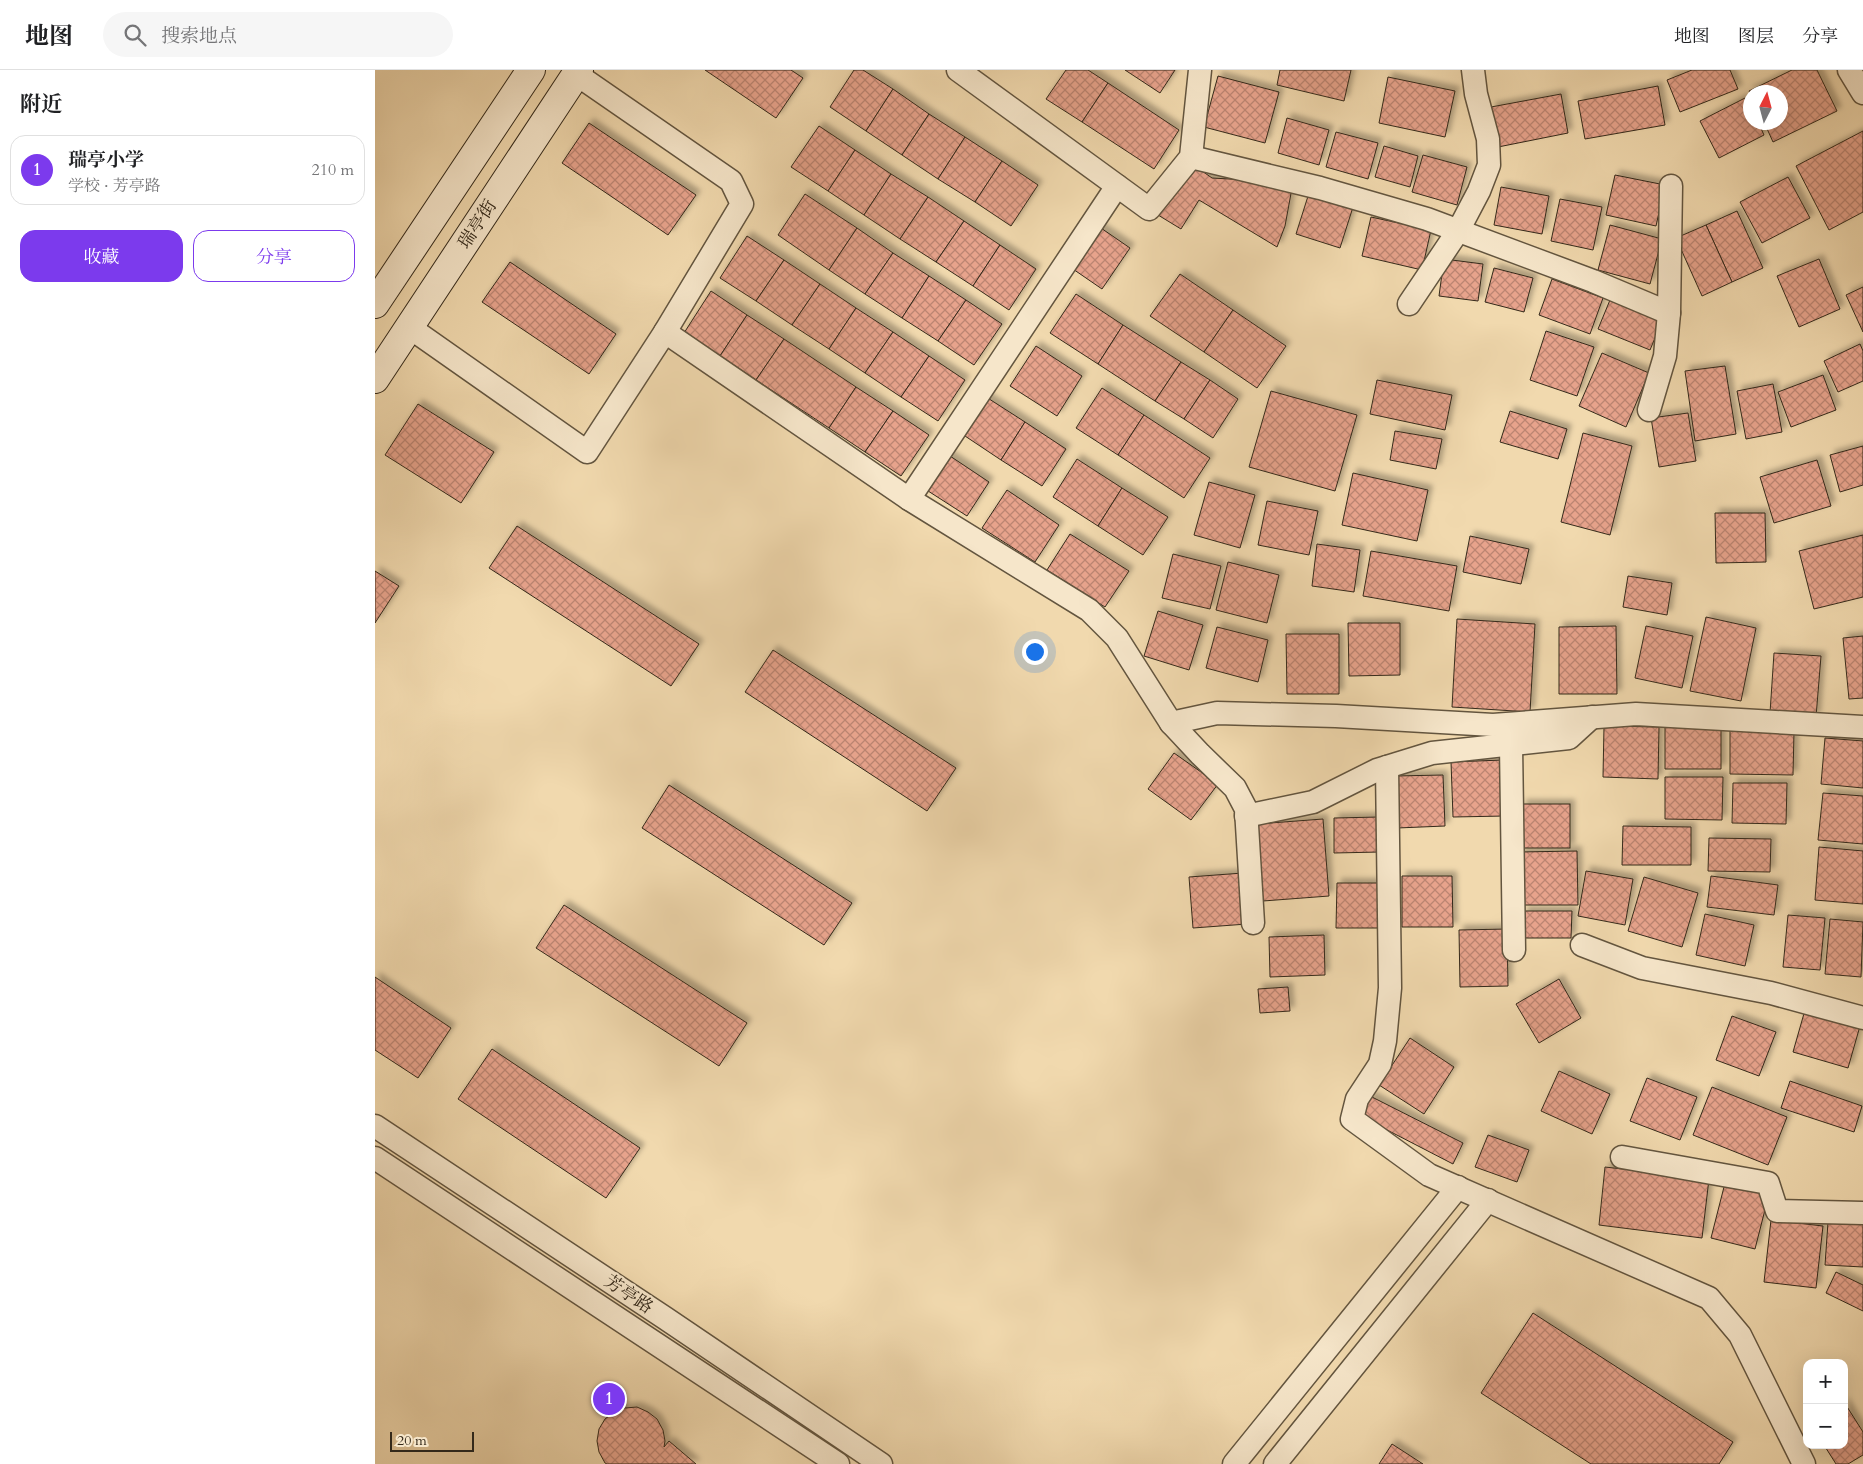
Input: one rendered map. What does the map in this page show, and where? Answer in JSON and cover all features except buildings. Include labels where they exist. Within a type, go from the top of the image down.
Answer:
[{"type":"main road","points":[[375,304],[531,70]]},
{"type":"main road","name":"瑞亭街","points":[[375,378],[577,72]]},
{"type":"street","points":[[958,70],[1149,208],[1191,157],[1200,70]]},
{"type":"street","points":[[1409,304],[1458,231],[1479,191],[1489,164],[1488,138],[1476,94],[1473,70]]},
{"type":"street","points":[[1849,70],[1863,94]]},
{"type":"street","points":[[409,327],[587,452],[665,332],[742,204],[731,181],[577,72]]},
{"type":"street","points":[[1191,157],[1320,188],[1427,219],[1593,281],[1669,313]]},
{"type":"street","points":[[909,499],[1117,186]]},
{"type":"street","points":[[1649,410],[1665,356],[1669,313],[1671,186]]},
{"type":"street","points":[[665,332],[909,499],[1089,610],[1117,638],[1171,723],[1235,788],[1246,809],[1253,923]]},
{"type":"street","points":[[1171,723],[1217,713],[1336,716],[1493,725],[1636,714],[1863,727]]},
{"type":"street","points":[[1247,816],[1313,802],[1377,770],[1432,753],[1569,738],[1593,717]]},
{"type":"street","points":[[1511,744],[1514,950]]},
{"type":"street","points":[[1387,767],[1389,997],[1385,1040],[1380,1064],[1357,1099],[1352,1119],[1429,1174],[1709,1298],[1740,1335],[1804,1464]]},
{"type":"street","points":[[1582,945],[1642,968],[1771,993],[1863,1018]]},
{"type":"street","name":"芳亭路","points":[[375,1126],[657,1312],[881,1464]]},
{"type":"street","points":[[1622,1157],[1768,1183],[1777,1211],[1863,1213]]},
{"type":"street","name":"芳亭路","points":[[375,1158],[838,1464]]},
{"type":"street","points":[[1234,1464],[1458,1187]]},
{"type":"street","points":[[1275,1464],[1487,1200]]},
{"type":"place","name":"瑞亭小学","points":[[609,1399]]}]
